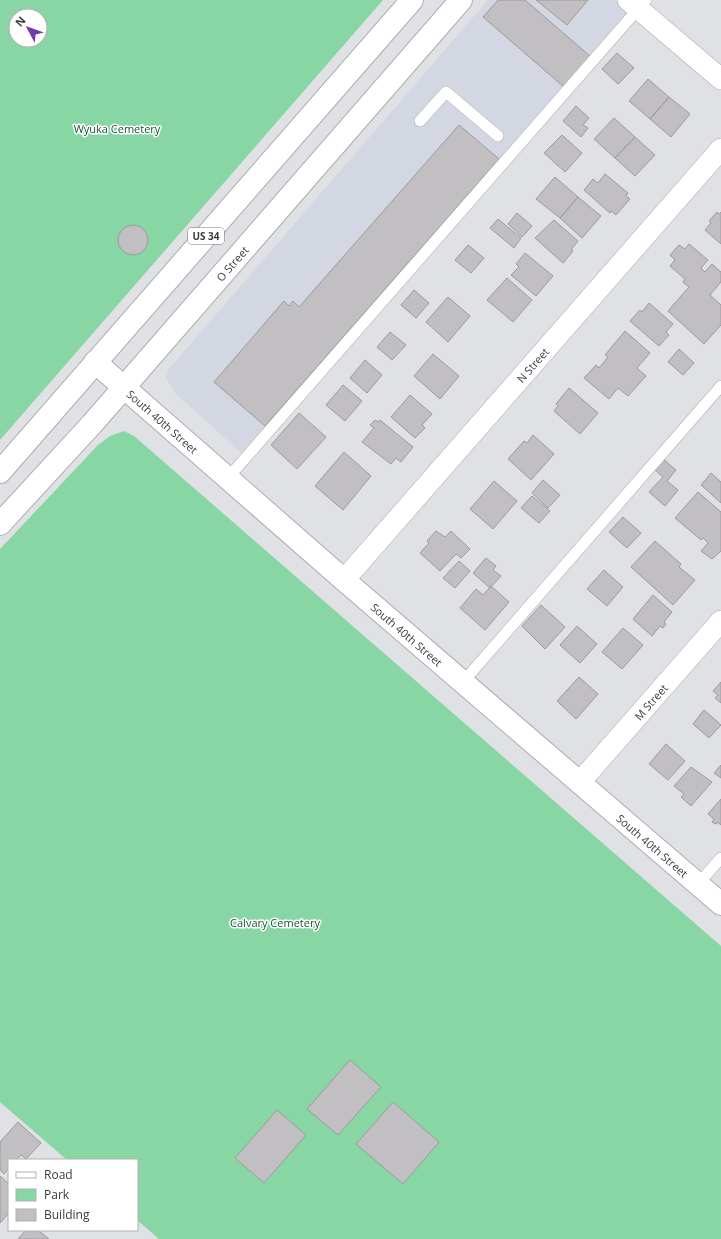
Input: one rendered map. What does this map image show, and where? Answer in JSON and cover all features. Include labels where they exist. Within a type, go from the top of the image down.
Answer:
[{"type":"main road","name":"US 34","points":[[0,472],[412,0]]},
{"type":"main road","name":"O Street","points":[[0,524],[123,387],[462,0]]},
{"type":"main road","name":"South 40th Street","points":[[95,362],[226,479],[721,904]]},
{"type":"street","points":[[637,3],[721,79]]},
{"type":"street","name":"N Street","points":[[344,580],[721,149]]},
{"type":"street","name":"M Street","points":[[580,782],[721,621]]},
{"type":"lane","points":[[226,479],[637,3]]},
{"type":"lane","points":[[420,121],[446,92],[498,136]]},
{"type":"lane","points":[[463,682],[721,386]]},
{"type":"lane","points":[[698,884],[721,858]]},
{"type":"shaded area","points":[[488,0],[646,0],[246,457],[176,394],[166,378],[168,370]]},
{"type":"green space","name":"Wyuka Cemetery","points":[[0,0],[383,0],[0,440]]},
{"type":"green space","name":"Calvary Cemetery","points":[[124,431],[134,436],[721,946],[721,1239],[159,1239],[138,1221],[138,1159],[66,1159],[0,1102],[0,549],[98,445],[110,436]]},
{"type":"building","points":[[498,0],[525,0],[590,56],[564,87],[483,17]]},
{"type":"building","points":[[536,0],[588,0],[567,25]]},
{"type":"building","points":[[617,53],[634,68],[618,84],[602,69]]},
{"type":"building","points":[[648,79],[669,97],[650,119],[629,101]]},
{"type":"building","points":[[669,97],[690,114],[671,137],[650,119]]},
{"type":"building","points":[[576,106],[589,118],[583,125],[588,128],[581,137],[563,121]]},
{"type":"building","points":[[614,118],[635,137],[615,158],[594,139]]},
{"type":"building","points":[[459,125],[499,159],[265,426],[214,382],[284,301],[289,306],[293,301],[299,307]]},
{"type":"building","points":[[562,135],[582,153],[565,172],[544,153]]},
{"type":"building","points":[[635,137],[655,155],[635,176],[615,158]]},
{"type":"building","points":[[605,174],[628,193],[626,196],[630,199],[616,215],[611,211],[610,213],[584,190],[593,179],[598,183]]},
{"type":"building","points":[[555,177],[578,197],[560,218],[536,199]]},
{"type":"building","points":[[578,197],[601,216],[582,238],[560,218]]},
{"type":"building","points":[[717,212],[719,214],[721,212],[721,244],[705,230],[711,223],[709,221]]},
{"type":"building","points":[[517,213],[532,226],[522,237],[508,224]]},
{"type":"building","points":[[498,219],[521,238],[514,248],[490,228]]},
{"type":"building","points":[[554,220],[578,241],[571,250],[573,251],[563,263],[535,238]]},
{"type":"building","points":[[133,225],[144,229],[148,240],[144,251],[133,255],[122,251],[118,240],[122,229]]},
{"type":"building","points":[[689,244],[708,260],[701,268],[705,272],[712,264],[721,272],[721,282],[710,295],[721,305],[721,325],[704,344],[668,311],[689,287],[683,282],[685,279],[670,266],[675,260],[670,255],[679,245],[685,249]]},
{"type":"building","points":[[468,245],[484,258],[471,273],[455,260]]},
{"type":"building","points":[[525,253],[553,276],[536,296],[511,275],[519,267],[516,264]]},
{"type":"building","points":[[507,278],[532,300],[513,322],[487,300]]},
{"type":"building","points":[[414,290],[429,303],[416,318],[401,305]]},
{"type":"building","points":[[448,297],[470,316],[448,342],[426,322]]},
{"type":"building","points":[[649,303],[673,324],[666,332],[669,335],[659,346],[630,321],[640,310],[642,312]]},
{"type":"building","points":[[625,331],[650,353],[637,368],[646,376],[628,396],[618,388],[609,399],[584,378],[596,365],[599,368],[608,357],[605,355]]},
{"type":"building","points":[[390,332],[406,345],[392,360],[377,347]]},
{"type":"building","points":[[679,349],[694,363],[683,375],[668,362]]},
{"type":"building","points":[[433,354],[459,376],[440,399],[414,376]]},
{"type":"building","points":[[365,360],[382,375],[367,393],[350,378]]},
{"type":"building","points":[[343,385],[362,401],[345,421],[326,405]]},
{"type":"building","points":[[569,388],[598,413],[580,434],[554,411],[558,406],[556,404]]},
{"type":"building","points":[[410,395],[432,414],[422,425],[425,428],[415,438],[391,417]]},
{"type":"building","points":[[299,413],[326,437],[297,469],[271,445]]},
{"type":"building","points":[[375,420],[378,422],[380,420],[413,447],[401,462],[396,458],[391,464],[362,442],[374,428],[370,425]]},
{"type":"building","points":[[533,435],[554,454],[531,480],[508,459],[524,441],[527,443]]},
{"type":"building","points":[[344,452],[371,476],[343,510],[315,486]]},
{"type":"building","points":[[663,459],[676,470],[667,481],[678,490],[665,506],[649,492],[663,477],[654,469]]},
{"type":"building","points":[[711,473],[721,482],[721,503],[701,485]]},
{"type":"building","points":[[543,480],[560,495],[548,508],[532,493]]},
{"type":"building","points":[[494,481],[517,501],[493,529],[470,509]]},
{"type":"building","points":[[698,492],[721,512],[721,551],[712,559],[701,551],[708,543],[703,538],[701,540],[675,518]]},
{"type":"building","points":[[532,496],[550,511],[539,523],[521,508]]},
{"type":"building","points":[[623,517],[641,533],[627,548],[609,532]]},
{"type":"building","points":[[436,531],[445,537],[451,531],[470,549],[461,558],[456,554],[440,571],[420,553],[429,543],[427,541]]},
{"type":"building","points":[[655,541],[681,564],[679,567],[695,580],[673,605],[631,567]]},
{"type":"building","points":[[486,558],[496,566],[493,570],[501,576],[490,588],[473,573]]},
{"type":"building","points":[[459,561],[470,571],[455,588],[443,578]]},
{"type":"building","points":[[604,570],[623,587],[607,606],[587,589]]},
{"type":"building","points":[[491,586],[509,602],[485,630],[460,608],[476,589],[483,595]]},
{"type":"building","points":[[653,595],[672,612],[664,622],[666,624],[663,628],[660,626],[652,636],[633,619]]},
{"type":"building","points":[[541,605],[565,627],[545,649],[522,626]]},
{"type":"building","points":[[577,626],[597,644],[580,663],[560,645]]},
{"type":"building","points":[[623,628],[643,645],[622,669],[602,652]]},
{"type":"building","points":[[579,677],[598,694],[576,719],[557,701]]},
{"type":"building","points":[[721,682],[721,703],[715,698],[718,695],[713,691]]},
{"type":"building","points":[[704,710],[721,725],[709,738],[693,724]]},
{"type":"building","points":[[666,744],[685,761],[668,780],[649,764]]},
{"type":"building","points":[[721,765],[721,778],[714,773]]},
{"type":"building","points":[[691,767],[712,782],[691,806],[681,797],[684,794],[674,786]]},
{"type":"building","points":[[721,799],[721,825],[717,822],[716,824],[712,822],[714,819],[708,814]]},
{"type":"building","points":[[350,1060],[381,1087],[338,1135],[307,1109]]},
{"type":"building","points":[[393,1102],[439,1142],[403,1184],[356,1144]]},
{"type":"building","points":[[277,1110],[306,1135],[264,1183],[235,1158]]},
{"type":"building","points":[[18,1122],[41,1143],[26,1159],[21,1155],[17,1159],[8,1159],[8,1169],[4,1174],[0,1170],[0,1142]]},
{"type":"building","points":[[0,1176],[8,1183],[8,1214],[0,1223]]},
{"type":"building","points":[[25,1231],[39,1231],[49,1239],[18,1239]]}]
